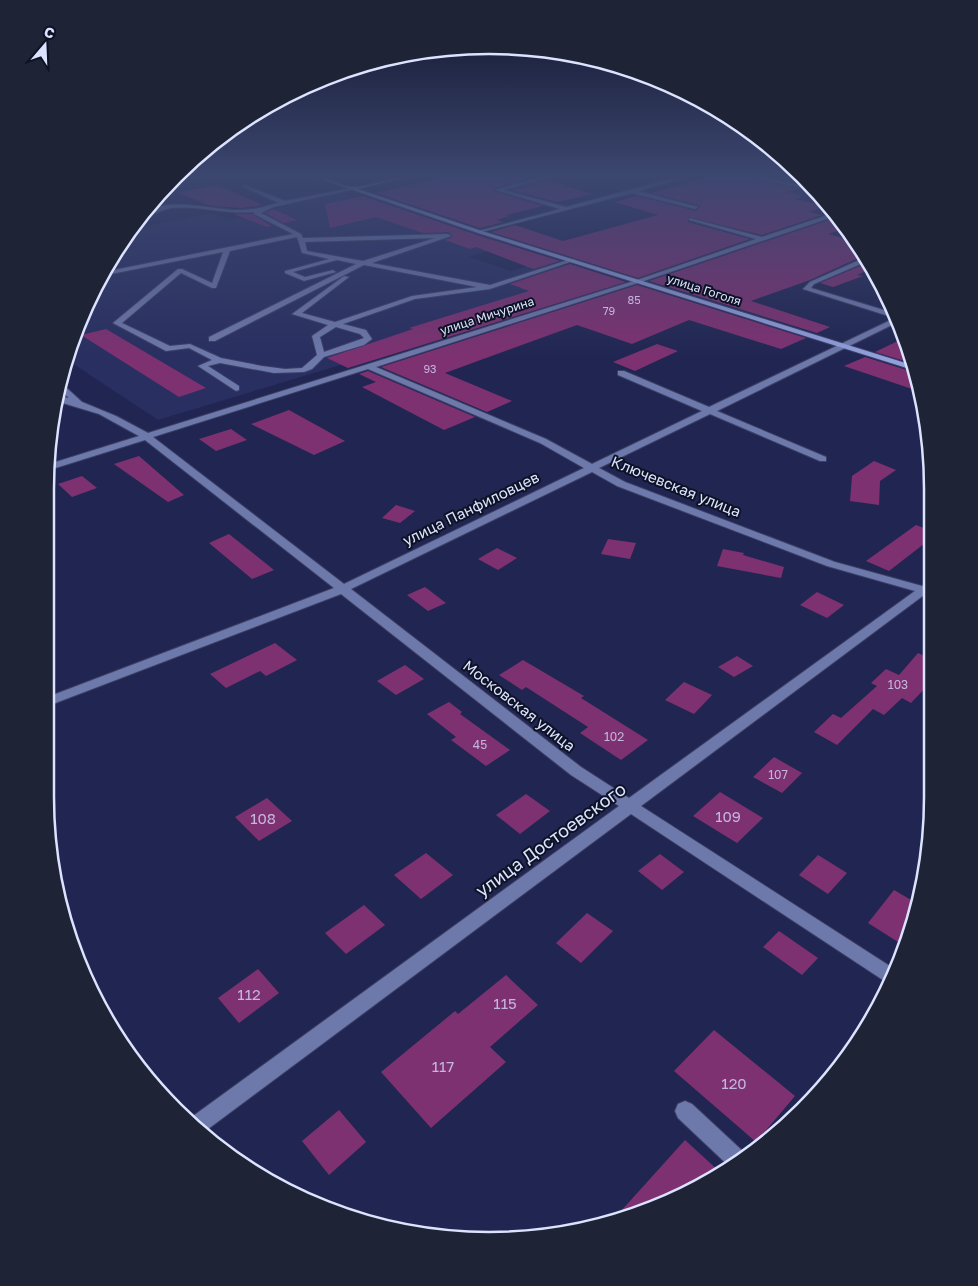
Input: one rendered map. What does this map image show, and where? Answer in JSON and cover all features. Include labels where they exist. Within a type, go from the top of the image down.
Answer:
[{"type":"main road","name":"улица Гоголя","points":[[497,237],[906,366]]},
{"type":"street","points":[[111,272],[300,238],[373,237]]},
{"type":"street","points":[[337,258],[287,272],[304,279],[361,264],[445,237]]},
{"type":"street","points":[[756,237],[763,239]]},
{"type":"street","name":"улица Мичурина","points":[[55,465],[145,435],[639,281],[769,237]]},
{"type":"street","points":[[300,238],[304,252],[361,264],[490,286]]},
{"type":"street","points":[[227,250],[214,287],[180,270],[117,324],[169,349],[190,346],[219,360],[268,370],[303,370],[311,366],[320,354],[362,343],[368,338],[363,332],[296,314],[361,264]]},
{"type":"street","points":[[320,354],[316,336],[337,324],[414,297],[490,286],[573,260]]},
{"type":"street","points":[[860,262],[812,283],[806,289],[887,314]]},
{"type":"street","points":[[212,339],[361,264]]},
{"type":"street","name":"улица Панфиловцев","points":[[54,700],[342,589],[891,322]]},
{"type":"street","points":[[219,360],[202,366],[236,388]]},
{"type":"street","name":"Ключевская улица","points":[[370,366],[543,441],[622,484],[831,564],[924,587]]},
{"type":"street","points":[[621,373],[822,459]]},
{"type":"street","points":[[65,391],[78,402]]},
{"type":"street","points":[[63,399],[78,402],[106,412],[145,435]]},
{"type":"street","name":"Московская улица","points":[[145,435],[576,771],[887,973]]},
{"type":"street","name":"улица Достоевского","points":[[201,1123],[924,590]]},
{"type":"street","points":[[685,1111],[734,1157]]},
{"type":"shaded area","points":[[134,237],[466,237],[497,248],[469,257],[511,271],[546,261],[580,273],[566,297],[158,420],[73,363],[87,322],[99,296],[112,271]]},
{"type":"building","points":[[453,237],[483,237],[560,261],[533,269],[476,247],[470,249],[445,240]]},
{"type":"building","points":[[507,237],[551,237],[563,241],[578,237],[743,237],[750,239],[638,278]]},
{"type":"building","points":[[779,237],[845,238],[858,258],[810,280],[751,301],[830,327],[817,333],[649,281]]},
{"type":"building","points":[[570,264],[626,282],[348,368],[327,358],[413,329],[409,328],[529,291],[510,284]]},
{"type":"building","points":[[860,266],[863,267],[866,271],[857,275],[863,276],[833,287],[820,283]]},
{"type":"building","points":[[637,285],[806,338],[781,349],[689,320],[632,344],[577,325],[445,373],[512,401],[487,412],[381,367]]},
{"type":"building","points":[[106,329],[206,388],[179,397],[82,335]]},
{"type":"building","points":[[898,341],[905,361],[875,352]]},
{"type":"building","points":[[657,344],[678,351],[635,371],[613,362]]},
{"type":"building","points":[[865,357],[907,370],[912,389],[844,366]]},
{"type":"building","points":[[368,371],[475,417],[444,430],[362,387],[376,382],[359,374]]},
{"type":"building","points":[[289,410],[345,441],[314,455],[251,424]]},
{"type":"building","points":[[231,429],[247,440],[216,451],[199,439]]},
{"type":"building","points":[[139,456],[184,495],[168,502],[114,464]]},
{"type":"building","points":[[874,461],[896,470],[880,481],[879,505],[850,501],[852,476]]},
{"type":"building","points":[[82,476],[97,488],[72,497],[58,484]]},
{"type":"building","points":[[396,505],[415,511],[400,523],[382,518]]},
{"type":"building","points":[[916,525],[924,528],[924,544],[889,571],[866,561]]},
{"type":"building","points":[[229,534],[274,570],[252,579],[209,543]]},
{"type":"building","points":[[608,539],[636,543],[630,559],[601,554]]},
{"type":"building","points":[[497,548],[517,558],[498,570],[478,559]]},
{"type":"building","points":[[723,549],[744,553],[743,555],[784,567],[781,578],[717,566]]},
{"type":"building","points":[[425,587],[446,603],[428,611],[407,595]]},
{"type":"building","points":[[817,592],[844,605],[827,618],[800,605]]},
{"type":"building","points":[[275,643],[297,660],[266,676],[260,671],[226,688],[210,674]]},
{"type":"building","points":[[918,653],[924,656],[924,689],[911,703],[902,698],[884,715],[873,709],[837,745],[814,732],[833,714],[841,718],[877,686],[871,683],[886,669],[899,675]]},
{"type":"building","points":[[737,656],[753,666],[734,677],[718,667]]},
{"type":"building","points":[[523,660],[584,696],[581,698],[648,740],[621,760],[580,733],[588,727],[526,687],[522,690],[499,675]]},
{"type":"building","points":[[405,665],[424,679],[396,695],[377,681]]},
{"type":"building","points":[[684,682],[712,695],[694,714],[665,700]]},
{"type":"building","points":[[449,702],[462,712],[460,714],[510,750],[486,766],[451,740],[456,737],[427,714]]},
{"type":"building","points":[[774,757],[802,773],[782,793],[753,777]]},
{"type":"building","points":[[720,792],[763,818],[737,843],[693,816]]},
{"type":"building","points":[[526,794],[550,811],[520,834],[496,815]]},
{"type":"building","points":[[267,798],[292,821],[259,841],[235,817]]},
{"type":"building","points":[[426,853],[453,875],[421,899],[394,875]]},
{"type":"building","points":[[660,854],[684,872],[662,890],[638,871]]},
{"type":"building","points":[[818,855],[847,873],[828,894],[799,875]]},
{"type":"building","points":[[894,890],[911,900],[899,943],[868,923]]},
{"type":"building","points":[[364,905],[385,925],[346,954],[325,933]]},
{"type":"building","points":[[587,913],[613,931],[581,963],[556,943]]},
{"type":"building","points":[[779,931],[818,958],[802,975],[763,947]]},
{"type":"building","points":[[258,969],[279,993],[239,1023],[218,998]]},
{"type":"building","points":[[506,975],[538,1005],[490,1047],[506,1062],[431,1128],[381,1072],[455,1011],[458,1014]]},
{"type":"building","points":[[714,1030],[795,1096],[755,1141],[674,1071]]},
{"type":"building","points":[[339,1110],[366,1142],[329,1175],[302,1141]]},
{"type":"building","points":[[685,1140],[716,1168],[656,1199],[621,1212]]}]
